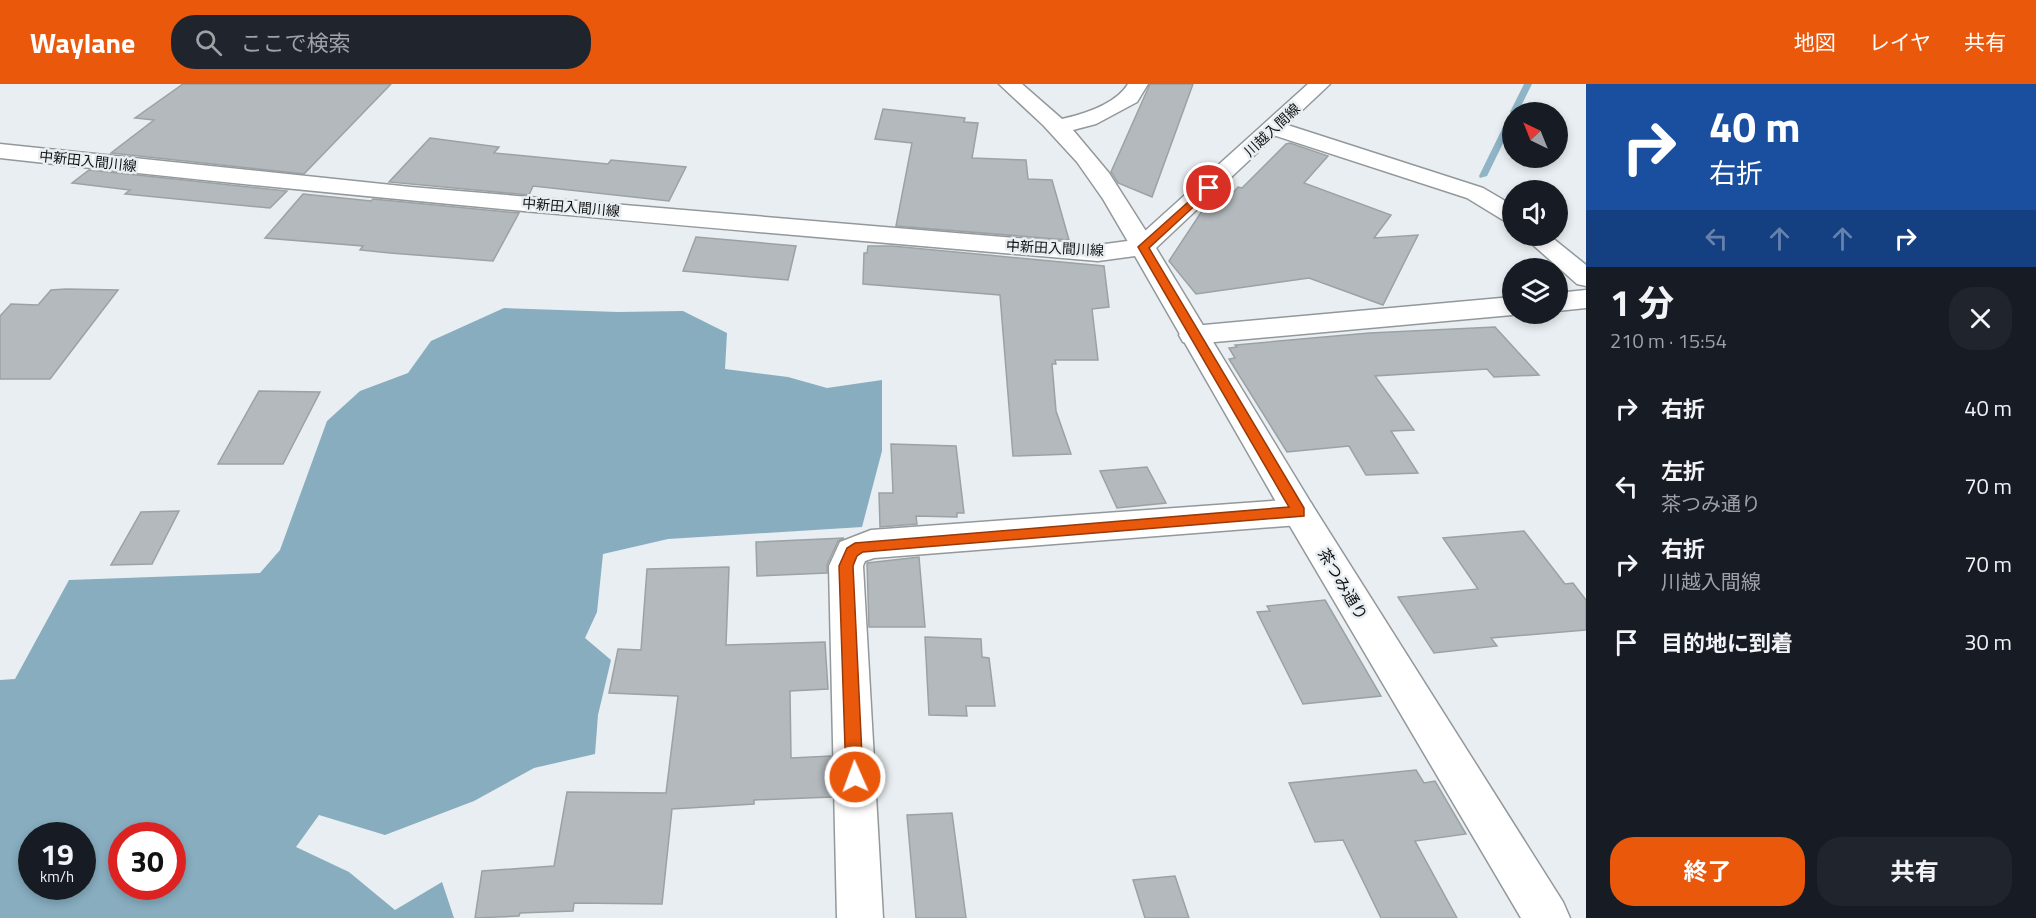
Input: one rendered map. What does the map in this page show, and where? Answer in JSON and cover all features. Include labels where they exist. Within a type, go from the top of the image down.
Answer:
[{"type":"main road","name":"茶つみ通り","points":[[1009,84],[1059,127],[1081,150],[1123,208],[1193,335],[1547,918]]},
{"type":"main road","points":[[1059,127],[1088,119],[1130,98],[1138,84]]},
{"type":"main road","name":"川越入間線","points":[[1143,247],[1275,128],[1313,85]]},
{"type":"main road","points":[[1275,128],[1475,193],[1502,208]]},
{"type":"main road","name":"中新田入間川線","points":[[0,151],[266,180],[800,228],[1098,252],[1143,247]]},
{"type":"main road","points":[[1547,246],[1586,278]]},
{"type":"main road","points":[[1568,301],[1586,299]]},
{"type":"main road","points":[[1193,335],[1502,307]]},
{"type":"main road","points":[[860,918],[846,566],[852,552],[871,544],[1299,512]]},
{"type":"shaded area","points":[[504,308],[618,312],[683,311],[727,333],[725,369],[788,377],[827,388],[882,380],[882,451],[862,527],[668,539],[603,554],[597,612],[585,638],[611,660],[598,715],[595,754],[534,768],[474,801],[385,835],[319,815],[296,847],[349,872],[395,910],[442,882],[454,918],[0,918],[0,680],[15,679],[69,580],[260,573],[280,550],[327,421],[360,391],[408,373],[431,341]]},
{"type":"building","points":[[183,84],[391,84],[304,174],[111,153],[154,120],[135,118]]},
{"type":"building","points":[[1150,84],[1193,84],[1152,197],[1118,183],[1111,172]]},
{"type":"building","points":[[883,109],[965,118],[964,122],[978,123],[972,158],[1026,160],[1028,179],[1052,180],[1069,240],[896,226],[912,143],[875,139]]},
{"type":"building","points":[[430,138],[499,147],[494,153],[608,164],[611,160],[686,167],[669,201],[533,186],[529,195],[389,182]]},
{"type":"building","points":[[1290,143],[1328,156],[1304,183],[1391,215],[1374,238],[1418,235],[1383,305],[1309,278],[1196,294],[1169,261],[1206,205],[1219,210],[1238,187],[1242,188],[1286,144]]},
{"type":"building","points":[[89,170],[287,191],[270,208],[125,194],[130,190],[72,183]]},
{"type":"building","points":[[303,194],[519,213],[493,261],[360,250],[363,246],[265,238]]},
{"type":"building","points":[[696,237],[796,246],[788,280],[683,271]]},
{"type":"building","points":[[868,246],[892,246],[1104,266],[1109,307],[1092,309],[1098,360],[1055,360],[1056,364],[1052,364],[1056,411],[1071,454],[1013,456],[1000,295],[863,284],[864,253],[867,253]]},
{"type":"building","points":[[51,290],[118,290],[50,379],[0,379],[0,316],[11,304],[38,305]]},
{"type":"building","points":[[1495,327],[1539,375],[1494,377],[1487,369],[1375,376],[1414,430],[1391,431],[1418,473],[1366,475],[1349,446],[1287,452],[1229,359],[1235,358],[1229,348],[1237,347],[1235,345],[1369,333]]},
{"type":"building","points":[[259,391],[320,392],[283,464],[218,464]]},
{"type":"building","points":[[891,444],[956,446],[964,513],[957,513],[957,517],[916,516],[917,524],[880,527],[879,493],[893,493]]},
{"type":"building","points":[[1147,467],[1166,503],[1117,508],[1100,471]]},
{"type":"building","points":[[179,511],[152,564],[111,565],[141,512]]},
{"type":"building","points":[[1524,531],[1565,584],[1573,583],[1586,600],[1586,630],[1491,638],[1497,646],[1434,653],[1398,597],[1478,589],[1443,538]]},
{"type":"building","points":[[844,538],[838,541],[827,565],[827,573],[757,576],[756,542]]},
{"type":"building","points":[[919,557],[925,627],[869,627],[867,563]]},
{"type":"building","points":[[729,567],[726,645],[825,642],[828,689],[790,691],[791,758],[831,756],[832,797],[754,800],[754,804],[672,809],[662,904],[574,903],[573,911],[475,918],[482,871],[554,866],[567,792],[666,793],[678,696],[609,693],[618,649],[641,650],[647,569]]},
{"type":"building","points":[[1325,600],[1381,696],[1303,704],[1257,612],[1270,611],[1267,606]]},
{"type":"building","points":[[925,637],[981,639],[982,657],[989,658],[995,706],[966,706],[967,716],[929,715]]},
{"type":"building","points":[[1416,770],[1424,783],[1435,781],[1466,834],[1415,841],[1457,918],[1381,918],[1343,840],[1315,842],[1289,783]]},
{"type":"building","points":[[952,813],[966,918],[916,918],[907,815]]},
{"type":"building","points":[[1175,876],[1189,918],[1145,918],[1133,880]]},
{"type":"waterway","points":[[1519,102],[1528,84]]},
{"type":"waterway","points":[[1483,176],[1502,137]]},
{"type":"route","points":[[855,777],[846,566],[852,552],[860,547],[871,544],[1299,512],[1143,247],[1209,188]]}]
